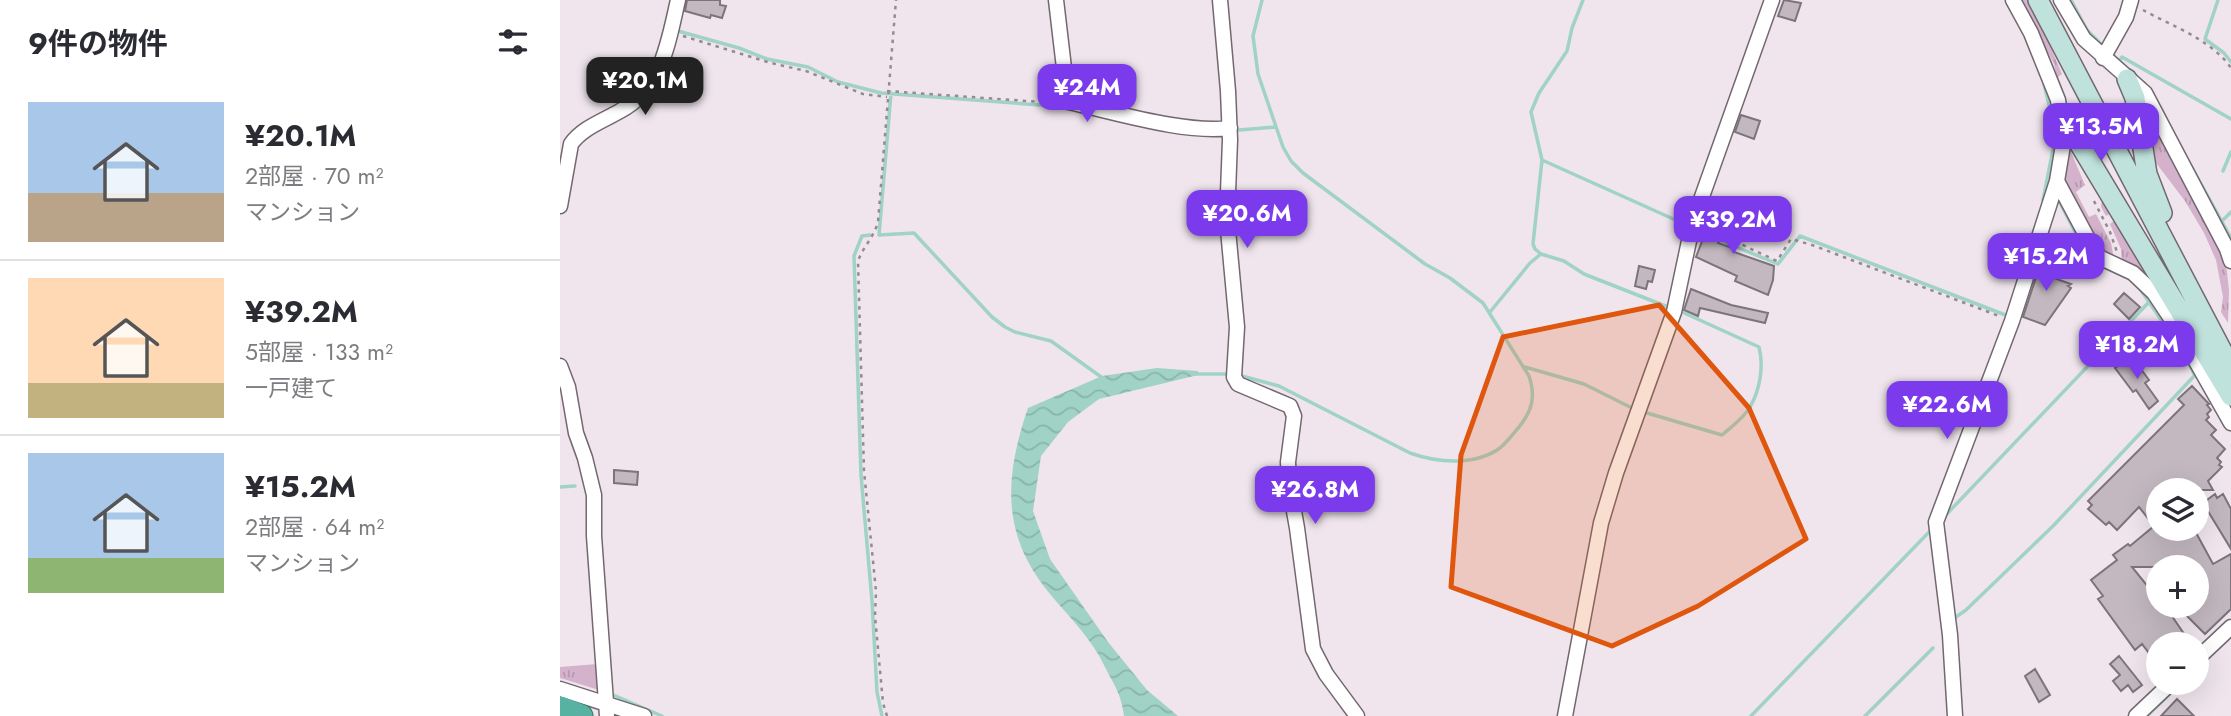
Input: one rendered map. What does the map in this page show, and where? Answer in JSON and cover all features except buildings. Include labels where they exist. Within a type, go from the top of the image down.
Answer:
[{"type":"highway","points":[[560,708],[581,716]]},
{"type":"main road","points":[[2038,0],[2231,368]]},
{"type":"main road","points":[[2127,79],[2135,98],[2147,174],[2164,216],[2184,254],[2199,307]]},
{"type":"main road","points":[[2061,113],[2231,396]]},
{"type":"street","points":[[560,206],[571,144],[589,128],[632,105],[647,90],[661,66],[678,0]]},
{"type":"street","points":[[1056,0],[1068,102],[1166,123],[1217,130],[1230,128]]},
{"type":"street","points":[[1220,0],[1230,128],[1227,219],[1237,327],[1234,374],[1238,384],[1293,409],[1289,483],[1313,649],[1326,674],[1357,716]]},
{"type":"street","points":[[1565,716],[1601,523],[1616,472],[1674,312],[1693,222],[1773,0]]},
{"type":"street","points":[[1955,716],[1951,649],[1936,522],[2012,321],[2057,181],[2064,139],[2061,113],[2031,33],[2013,0]]},
{"type":"street","points":[[2061,0],[2084,39],[2107,53],[2127,79],[2145,93],[2231,261]]},
{"type":"street","points":[[2107,53],[2131,1]]},
{"type":"street","points":[[2057,181],[2095,252],[2101,258],[2133,273],[2154,293],[2176,326],[2231,423]]},
{"type":"street","points":[[560,366],[568,387],[576,433],[594,495],[594,536],[606,709]]},
{"type":"street","points":[[2209,648],[2231,627]]},
{"type":"street","points":[[560,689],[606,709],[644,716]]},
{"type":"street","points":[[2136,716],[2158,695]]},
{"type":"path","points":[[887,716],[875,617],[876,591],[864,471],[858,261],[862,248],[876,230],[878,222],[896,0]]},
{"type":"path","points":[[2131,1],[2209,46],[2223,57],[2231,68]]},
{"type":"path","points":[[671,32],[806,71],[863,94],[1068,102]]},
{"type":"path","points":[[1693,222],[1777,261],[1791,239],[1796,240],[2012,321]]},
{"type":"highlighted area","points":[[1659,305],[1749,408],[1806,539],[1698,606],[1612,646],[1451,587],[1461,455],[1503,337]]},
{"type":"green space","points":[[2020,0],[2027,0],[2048,41],[2062,74],[2057,78],[2054,64]]},
{"type":"green space","points":[[2148,108],[2219,245],[2226,264],[2229,290],[2228,323],[2221,312],[2223,297],[2216,260],[2204,233],[2185,201],[2153,159],[2143,111]]},
{"type":"green space","points":[[2068,151],[2071,152],[2085,185],[2076,192],[2089,217],[2096,214],[2111,243],[2114,259],[2099,249],[2067,190],[2064,174]]},
{"type":"green space","points":[[2103,196],[2157,287],[2139,268],[2122,262],[2121,249],[2110,224],[2115,220],[2111,213],[2106,216],[2101,207]]},
{"type":"green space","points":[[597,664],[599,690],[560,678],[560,667]]},
{"type":"water","points":[[1157,368],[1198,371],[1198,375],[1099,399],[1068,422],[1041,456],[1033,511],[1050,559],[1108,642],[1147,690],[1178,716],[1124,716],[1119,696],[1100,657],[1034,572],[1023,550],[1015,528],[1011,482],[1014,458],[1028,408],[1102,376]]},
{"type":"waterway","points":[[1238,375],[1279,386],[1410,453],[1444,461],[1479,458],[1500,448],[1523,421],[1530,409],[1532,397],[1529,376],[1483,303],[1450,278],[1425,264],[1303,173],[1291,161],[1283,147],[1258,74],[1253,36],[1262,0]]},
{"type":"waterway","points":[[1541,254],[1533,244],[1542,160],[1531,112],[1539,93],[1567,51],[1572,28],[1583,0]]},
{"type":"waterway","points":[[2071,0],[2087,30],[2103,46]]},
{"type":"waterway","points":[[2218,0],[2205,39],[2224,53],[2231,62]]},
{"type":"waterway","points":[[678,31],[767,59],[808,67],[838,82],[881,93],[1067,107]]},
{"type":"waterway","points":[[2112,54],[2145,84]]},
{"type":"waterway","points":[[2119,61],[2122,57],[2231,119]]},
{"type":"waterway","points":[[2044,84],[2056,134],[2043,200],[2046,200]]},
{"type":"waterway","points":[[891,93],[879,235],[914,233],[992,317],[1005,327],[1051,341],[1104,379]]},
{"type":"waterway","points":[[1239,130],[1276,127]]},
{"type":"waterway","points":[[2223,171],[2231,152]]},
{"type":"waterway","points":[[1542,160],[1680,222]]},
{"type":"waterway","points":[[2191,166],[2231,238]]},
{"type":"waterway","points":[[2056,200],[2058,199],[2094,263],[2126,277]]},
{"type":"waterway","points":[[2221,222],[2231,212]]},
{"type":"waterway","points":[[870,235],[862,236],[854,256],[861,475],[877,692],[882,716]]},
{"type":"waterway","points":[[1717,239],[1778,264],[1800,236],[2008,316]]},
{"type":"waterway","points":[[1490,312],[1530,263],[1541,254],[1564,261],[1584,274],[1668,307]]},
{"type":"waterway","points":[[2138,286],[2179,346]]},
{"type":"waterway","points":[[1943,518],[2149,302]]},
{"type":"waterway","points":[[1647,413],[1722,435],[1744,415],[1756,393],[1761,370],[1759,347],[1682,312]]},
{"type":"waterway","points":[[2187,359],[2195,376]]},
{"type":"waterway","points":[[1525,367],[1584,384],[1630,407]]},
{"type":"waterway","points":[[1196,374],[1231,374]]},
{"type":"waterway","points":[[1953,619],[1966,610],[2053,526],[2196,374]]},
{"type":"waterway","points":[[560,487],[575,486]]},
{"type":"waterway","points":[[1751,716],[1932,529]]},
{"type":"waterway","points":[[1865,716],[1933,648]]},
{"type":"waterway","points":[[611,694],[662,716]]},
{"type":"waterway","points":[[2147,716],[2169,695]]}]
